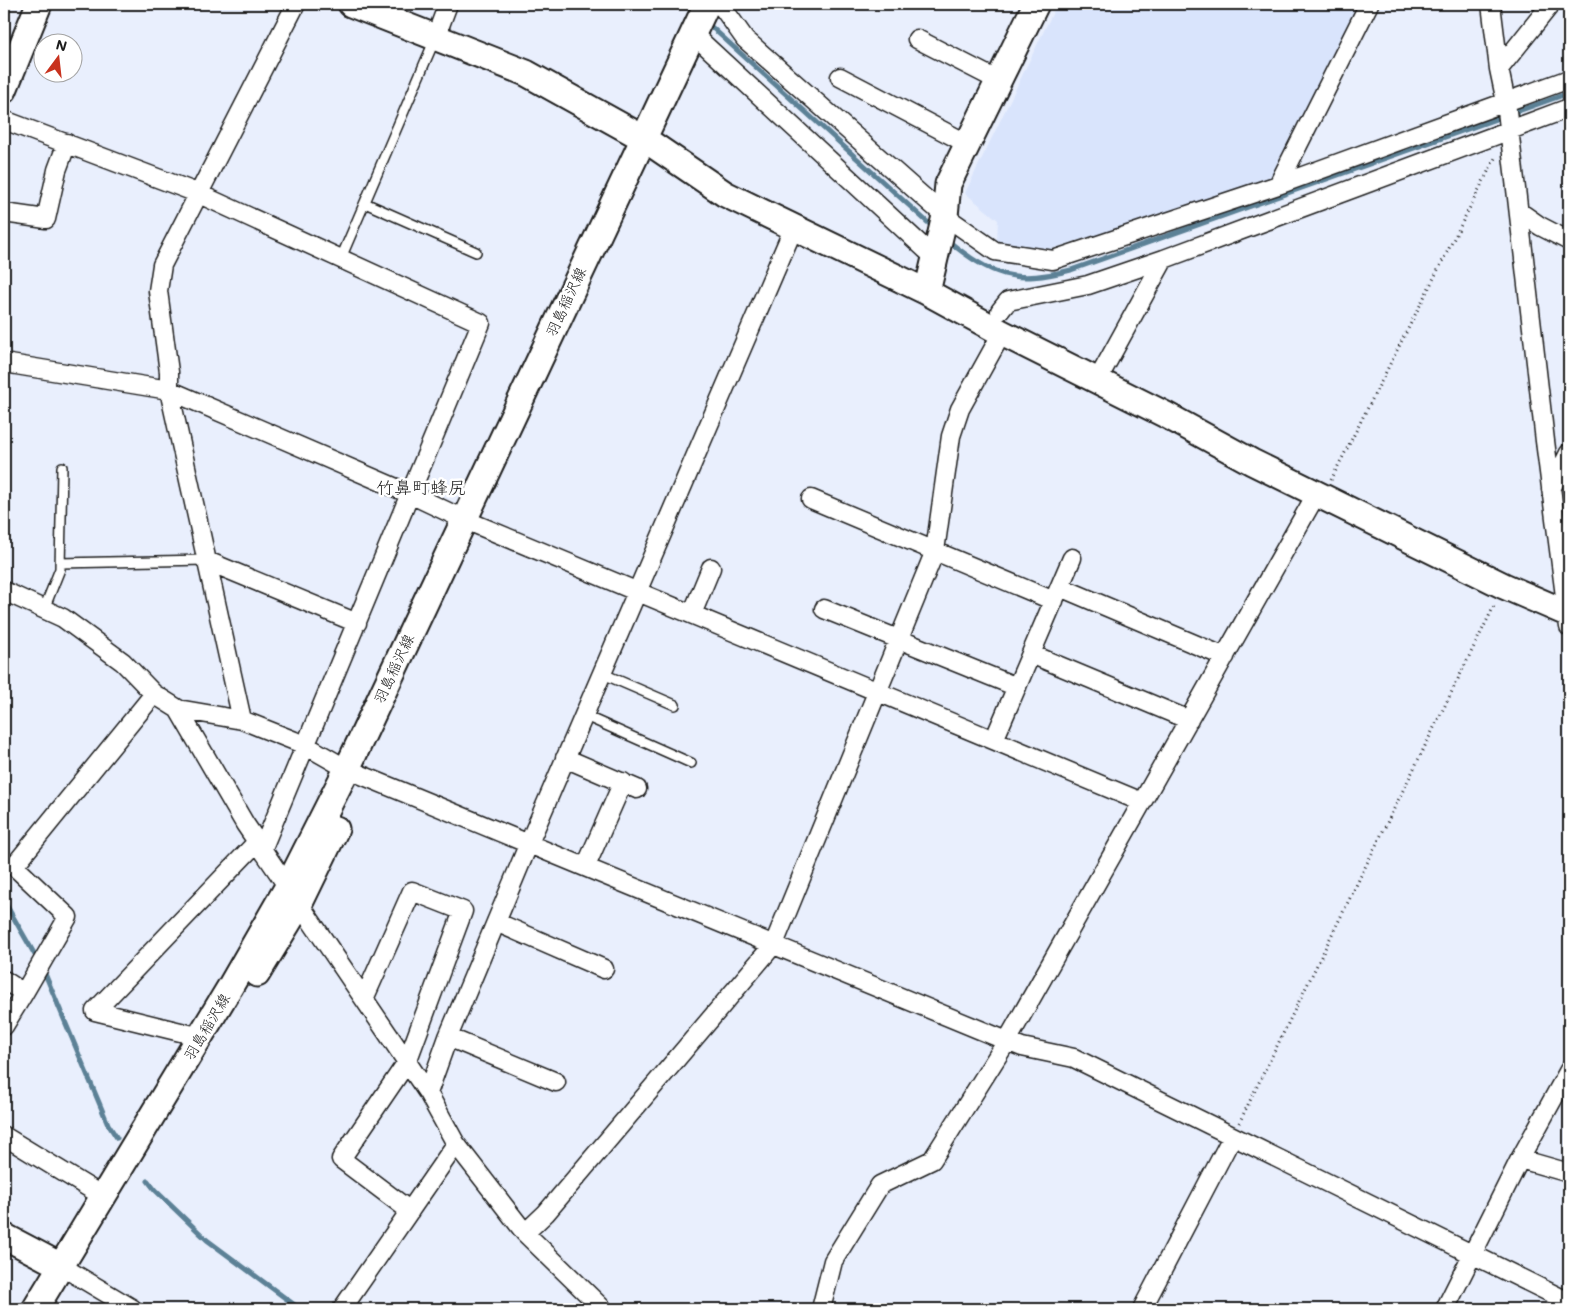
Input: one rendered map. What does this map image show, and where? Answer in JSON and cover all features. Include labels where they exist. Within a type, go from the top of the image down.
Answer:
[{"type":"main road","points":[[4,90],[39,4]]},
{"type":"main road","points":[[351,4],[436,36],[526,74],[650,143],[725,194],[927,292],[1001,322],[1097,381],[1320,495],[1569,618]]},
{"type":"main road","points":[[927,292],[941,236],[948,184],[966,143],[1036,4]]},
{"type":"main road","name":"羽島稲沢線","points":[[35,1309],[67,1270],[293,896],[354,772],[470,522],[710,19]]},
{"type":"main road","name":"羽島稲沢線","points":[[53,1309],[67,1270],[104,1197],[201,1037],[293,896]]},
{"type":"main road","points":[[4,1236],[67,1270]]},
{"type":"street","points":[[242,720],[205,560],[169,390],[169,372],[158,291],[162,265],[197,193],[296,4]]},
{"type":"street","points":[[436,36],[448,4]]},
{"type":"street","points":[[1278,185],[1369,4]]},
{"type":"street","points":[[1491,4],[1499,69],[1508,116],[1551,489],[1569,618]]},
{"type":"street","points":[[1499,69],[1551,4]]},
{"type":"street","points":[[710,19],[745,39],[941,236]]},
{"type":"street","points":[[710,19],[941,236],[995,251],[1053,260],[1278,185],[1508,116],[1569,108]]},
{"type":"street","points":[[917,39],[997,80]]},
{"type":"street","points":[[840,77],[966,143]]},
{"type":"street","points":[[525,1234],[546,1213],[774,944],[934,550],[951,436],[960,408],[1001,322],[1008,301],[1088,284],[1164,259],[1508,116],[1569,79]]},
{"type":"street","points":[[4,120],[197,193],[482,323],[357,623],[260,846],[95,1011],[201,1037]]},
{"type":"street","points":[[4,213],[46,219],[56,170],[67,143]]},
{"type":"street","points":[[1520,212],[1540,226],[1569,241]]},
{"type":"street","points":[[428,1093],[448,1037],[583,715],[794,227]]},
{"type":"street","points":[[1097,381],[1164,259]]},
{"type":"street","points":[[4,363],[169,390],[410,494],[470,522],[1142,802]]},
{"type":"street","points":[[1551,489],[1569,453]]},
{"type":"street","points":[[821,1309],[832,1261],[880,1185],[932,1160],[1007,1041],[1225,657],[1320,495]]},
{"type":"street","points":[[811,499],[934,550],[1225,657]]},
{"type":"street","points":[[994,740],[1072,558]]},
{"type":"street","points":[[205,560],[357,623]]},
{"type":"street","points":[[692,614],[711,568]]},
{"type":"street","points":[[4,591],[63,618],[123,662],[154,694],[178,709],[242,720],[304,745],[354,772],[800,954],[802,958],[1022,1047],[1074,1058],[1569,1302]]},
{"type":"street","points":[[824,609],[1017,687]]},
{"type":"street","points":[[1031,654],[1190,720]]},
{"type":"street","points":[[4,1026],[47,957],[68,917],[14,866],[154,694]]},
{"type":"street","points":[[178,709],[260,846],[428,1093],[456,1144],[525,1234],[603,1309]]},
{"type":"street","points":[[565,758],[630,785],[586,866]]},
{"type":"street","points":[[364,999],[412,891],[463,911],[407,1062],[341,1159],[410,1211]]},
{"type":"street","points":[[496,922],[604,970]]},
{"type":"street","points":[[4,980],[24,993]]},
{"type":"street","points":[[448,1037],[556,1082]]},
{"type":"street","points":[[1445,1309],[1520,1159],[1569,1070]]},
{"type":"street","points":[[4,1136],[104,1197]]},
{"type":"street","points":[[1142,1309],[1232,1137]]},
{"type":"street","points":[[342,1309],[456,1144]]},
{"type":"street","points":[[1520,1159],[1569,1173]]},
{"type":"street","points":[[67,1270],[132,1309]]},
{"type":"lane","points":[[341,258],[436,36]]},
{"type":"lane","points":[[365,203],[476,252]]},
{"type":"lane","points":[[44,609],[60,564],[62,467]]},
{"type":"lane","points":[[60,564],[205,560]]},
{"type":"lane","points":[[601,673],[675,705]]},
{"type":"lane","points":[[583,715],[691,763]]},
{"type":"path","points":[[1320,495],[1508,116]]},
{"type":"path","points":[[1232,1137],[1504,586]]},
{"type":"shaded area","points":[[1057,4],[1363,4],[1274,180],[1051,249],[997,242],[998,220],[965,193]]},
{"type":"waterway","points":[[687,4],[696,12]]},
{"type":"waterway","points":[[706,22],[935,229]]},
{"type":"waterway","points":[[947,240],[977,262],[1004,274],[1034,277],[1071,270],[1569,93]]},
{"type":"waterway","points":[[4,901],[39,962]]},
{"type":"waterway","points":[[43,969],[108,1124],[117,1138]]},
{"type":"waterway","points":[[148,1181],[207,1240],[300,1309]]},
{"type":"district","name":"竹鼻町蜂尻","points":[[421,488]]}]
